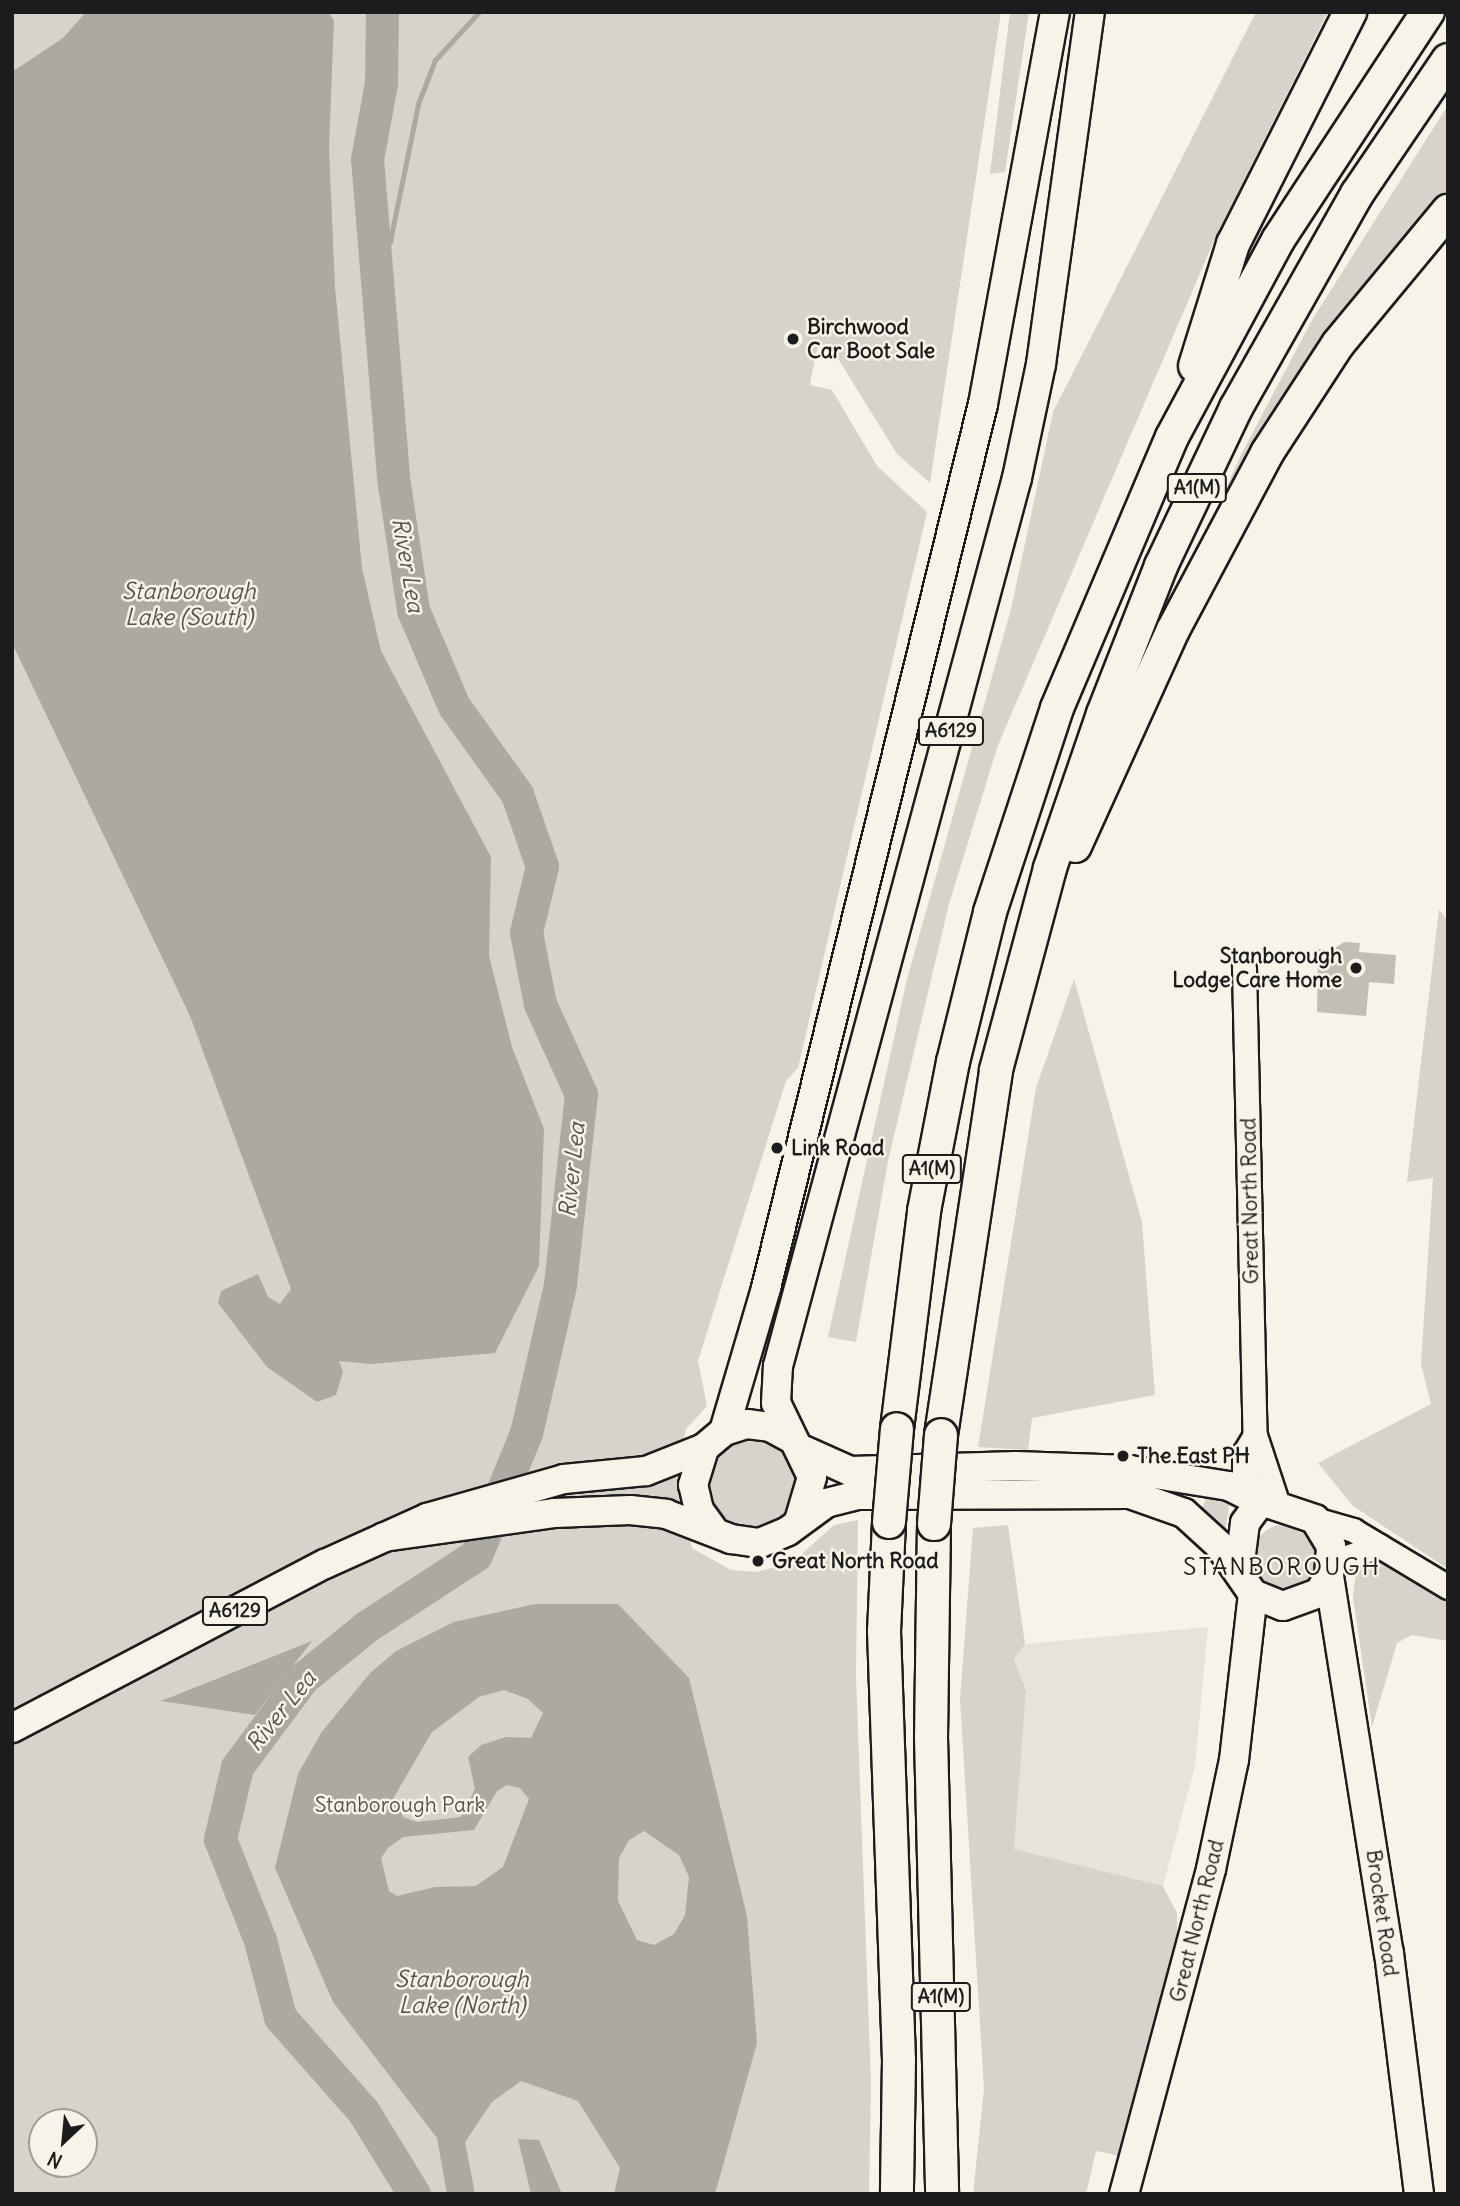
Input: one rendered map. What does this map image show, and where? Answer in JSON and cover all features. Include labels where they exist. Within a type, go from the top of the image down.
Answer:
[{"type":"highway","name":"A1(M)","points":[[1172,437],[1233,244],[1350,12]]},
{"type":"highway","name":"A1(M)","points":[[897,2194],[900,2060],[884,1631],[889,1522],[897,1429],[924,1211],[990,912],[1096,608],[1172,437],[1278,240],[1428,12]]},
{"type":"highway","name":"A1(M)","points":[[942,2194],[931,1711],[934,1524],[941,1435],[977,1175],[1026,954],[1074,792],[1193,495],[1326,246],[1448,60]]},
{"type":"highway","name":"A1(M)","points":[[1026,954],[1173,630],[1267,453],[1338,344],[1448,211]]},
{"type":"main road","name":"A6129","points":[[12,1728],[384,1538],[464,1514],[564,1479],[646,1471],[714,1439],[772,1263],[974,443],[1055,12]]},
{"type":"main road","name":"A6129","points":[[796,1443],[776,1403],[778,1366],[1017,478],[1041,364],[1090,12]]},
{"type":"main road","points":[[1250,1645],[1292,1605],[1319,1593],[1331,1569],[1331,1546],[1315,1519],[1229,1486],[1130,1470],[1016,1466],[850,1471],[758,1425],[714,1439],[692,1485],[699,1510],[712,1528],[731,1539],[761,1543],[826,1503],[859,1495],[1130,1494],[1184,1513],[1246,1582],[1292,1605],[1339,1634]]},
{"type":"main road","points":[[796,1443],[812,1485],[799,1521]]},
{"type":"main road","points":[[1246,1582],[1245,1523],[1266,1502]]},
{"type":"main road","name":"A6129","points":[[464,1514],[630,1510],[712,1528]]},
{"type":"main road","name":"Brocket Road","points":[[1331,1569],[1419,2194]]},
{"type":"main road","name":"Great North Road","points":[[1124,2194],[1211,1869],[1250,1645],[1246,1582]]},
{"type":"street","name":"Great North Road","points":[[1244,968],[1255,1435],[1244,1453],[1244,1477],[1266,1502]]},
{"type":"street","points":[[1315,1519],[1353,1530],[1448,1587]]},
{"type":"street","points":[[1331,1569],[1379,1546]]},
{"type":"shaded area","points":[[1208,1627],[1195,1766],[1163,1886],[1013,1849],[1026,1690],[1014,1659],[1025,1644]]},
{"type":"green space","name":"Stanborough Park","points":[[12,12],[1001,12],[930,483],[897,454],[829,344],[818,346],[812,373],[810,385],[832,390],[877,466],[927,512],[798,1068],[786,1081],[698,1361],[707,1406],[686,1429],[676,1476],[692,1548],[731,1570],[756,1572],[793,1562],[834,1525],[858,1520],[856,1676],[871,2082],[869,2194],[12,2194]]},
{"type":"green space","points":[[1010,12],[1029,12],[1005,172],[990,174]]},
{"type":"green space","points":[[1256,12],[1328,12],[1216,236],[998,745],[949,904],[888,1161],[856,1342],[828,1337],[907,979],[1011,609],[1053,412]]},
{"type":"green space","points":[[1448,105],[1448,195],[1411,235],[1182,584],[1241,455],[1312,320]]},
{"type":"green space","points":[[1439,909],[1448,922],[1448,1569],[1353,1506],[1318,1463],[1431,1404],[1421,1364],[1433,1178],[1407,1182]]},
{"type":"green space","points":[[1074,979],[1142,1222],[1155,1395],[1032,1418],[1028,1450],[978,1447],[1036,1088]]},
{"type":"green space","points":[[744,1441],[760,1441],[783,1453],[792,1467],[795,1484],[792,1501],[783,1515],[760,1527],[744,1527],[728,1520],[716,1508],[709,1492],[709,1476],[716,1460],[728,1448]]},
{"type":"green space","points":[[1208,1491],[1230,1499],[1225,1533],[1201,1513]]},
{"type":"green space","points":[[1286,1524],[1299,1527],[1310,1534],[1317,1545],[1320,1558],[1317,1571],[1310,1582],[1299,1589],[1286,1592],[1273,1589],[1262,1582],[1255,1571],[1252,1558],[1255,1545],[1262,1534],[1273,1527]]},
{"type":"green space","points":[[1008,1525],[1025,1644],[1014,1659],[1026,1690],[1014,1849],[1163,1886],[1177,1913],[1177,1955],[1121,2156],[1096,2151],[1086,2194],[973,2194],[984,2089],[960,1699],[973,1528]]},
{"type":"green space","points":[[1372,1556],[1388,1560],[1448,1599],[1448,1641],[1412,1635],[1397,1643],[1372,1727],[1353,1597],[1356,1571]]},
{"type":"water","name":"Stanborough Lake (South)","points":[[86,12],[328,12],[334,20],[329,147],[335,287],[362,568],[381,651],[491,857],[489,956],[512,1047],[544,1129],[539,1266],[495,1353],[371,1364],[339,1361],[343,1372],[336,1395],[317,1402],[267,1367],[218,1303],[221,1291],[258,1274],[268,1297],[280,1304],[291,1289],[190,1016],[12,643],[12,72],[63,38]]},
{"type":"water","name":"Stanborough Lake (North)","points":[[535,1604],[618,1604],[689,1678],[747,1916],[757,2043],[715,2194],[614,2194],[620,2168],[578,2101],[521,2081],[492,2102],[465,2142],[475,2194],[447,2194],[437,2138],[333,2002],[275,1868],[298,1774],[321,1733],[370,1673],[396,1651],[454,1622]],"holes":[[[504,1690],[528,1699],[543,1713],[531,1738],[506,1737],[481,1745],[468,1757],[475,1789],[461,1817],[417,1822],[403,1817],[394,1797],[432,1732],[479,1697]],[[507,1785],[520,1788],[529,1799],[503,1867],[476,1886],[435,1887],[397,1896],[389,1891],[381,1858],[388,1848],[403,1837],[474,1830],[497,1791]],[[644,1831],[679,1855],[689,1877],[685,1915],[674,1934],[654,1945],[637,1940],[618,1901],[619,1858],[629,1840]]]},
{"type":"water","points":[[312,1641],[255,1715],[161,1701]]},
{"type":"water","points":[[518,2139],[539,2140],[562,2194],[531,2194]]},
{"type":"building","name":"Stanborough Lodge Care Home","points":[[1344,942],[1360,943],[1359,952],[1396,955],[1394,984],[1369,982],[1366,1016],[1317,1012],[1318,949],[1332,950]]},
{"type":"waterway","name":"River Lea","points":[[382,12],[381,83],[367,159],[394,484],[413,610],[454,706],[517,794],[542,866],[526,932],[540,1004],[581,1094],[560,1285],[526,1433],[476,1555],[367,1626],[303,1678],[237,1767],[220,1839],[260,1940],[280,2017],[363,2111],[414,2194]]},
{"type":"waterway","points":[[374,267],[390,241],[418,104],[435,60],[479,12]]},
{"type":"place","name":"Birchwood Car Boot Sale","points":[[793,339]]},
{"type":"place","name":"Stanborough Lodge Care Home","points":[[1356,968]]},
{"type":"place","name":"Link Road","points":[[777,1148]]},
{"type":"place","name":"The East PH","points":[[1123,1456]]},
{"type":"place","name":"Great North Road","points":[[758,1561]]},
{"type":"district","name":"STANBOROUGH","points":[[1282,1567]]}]
